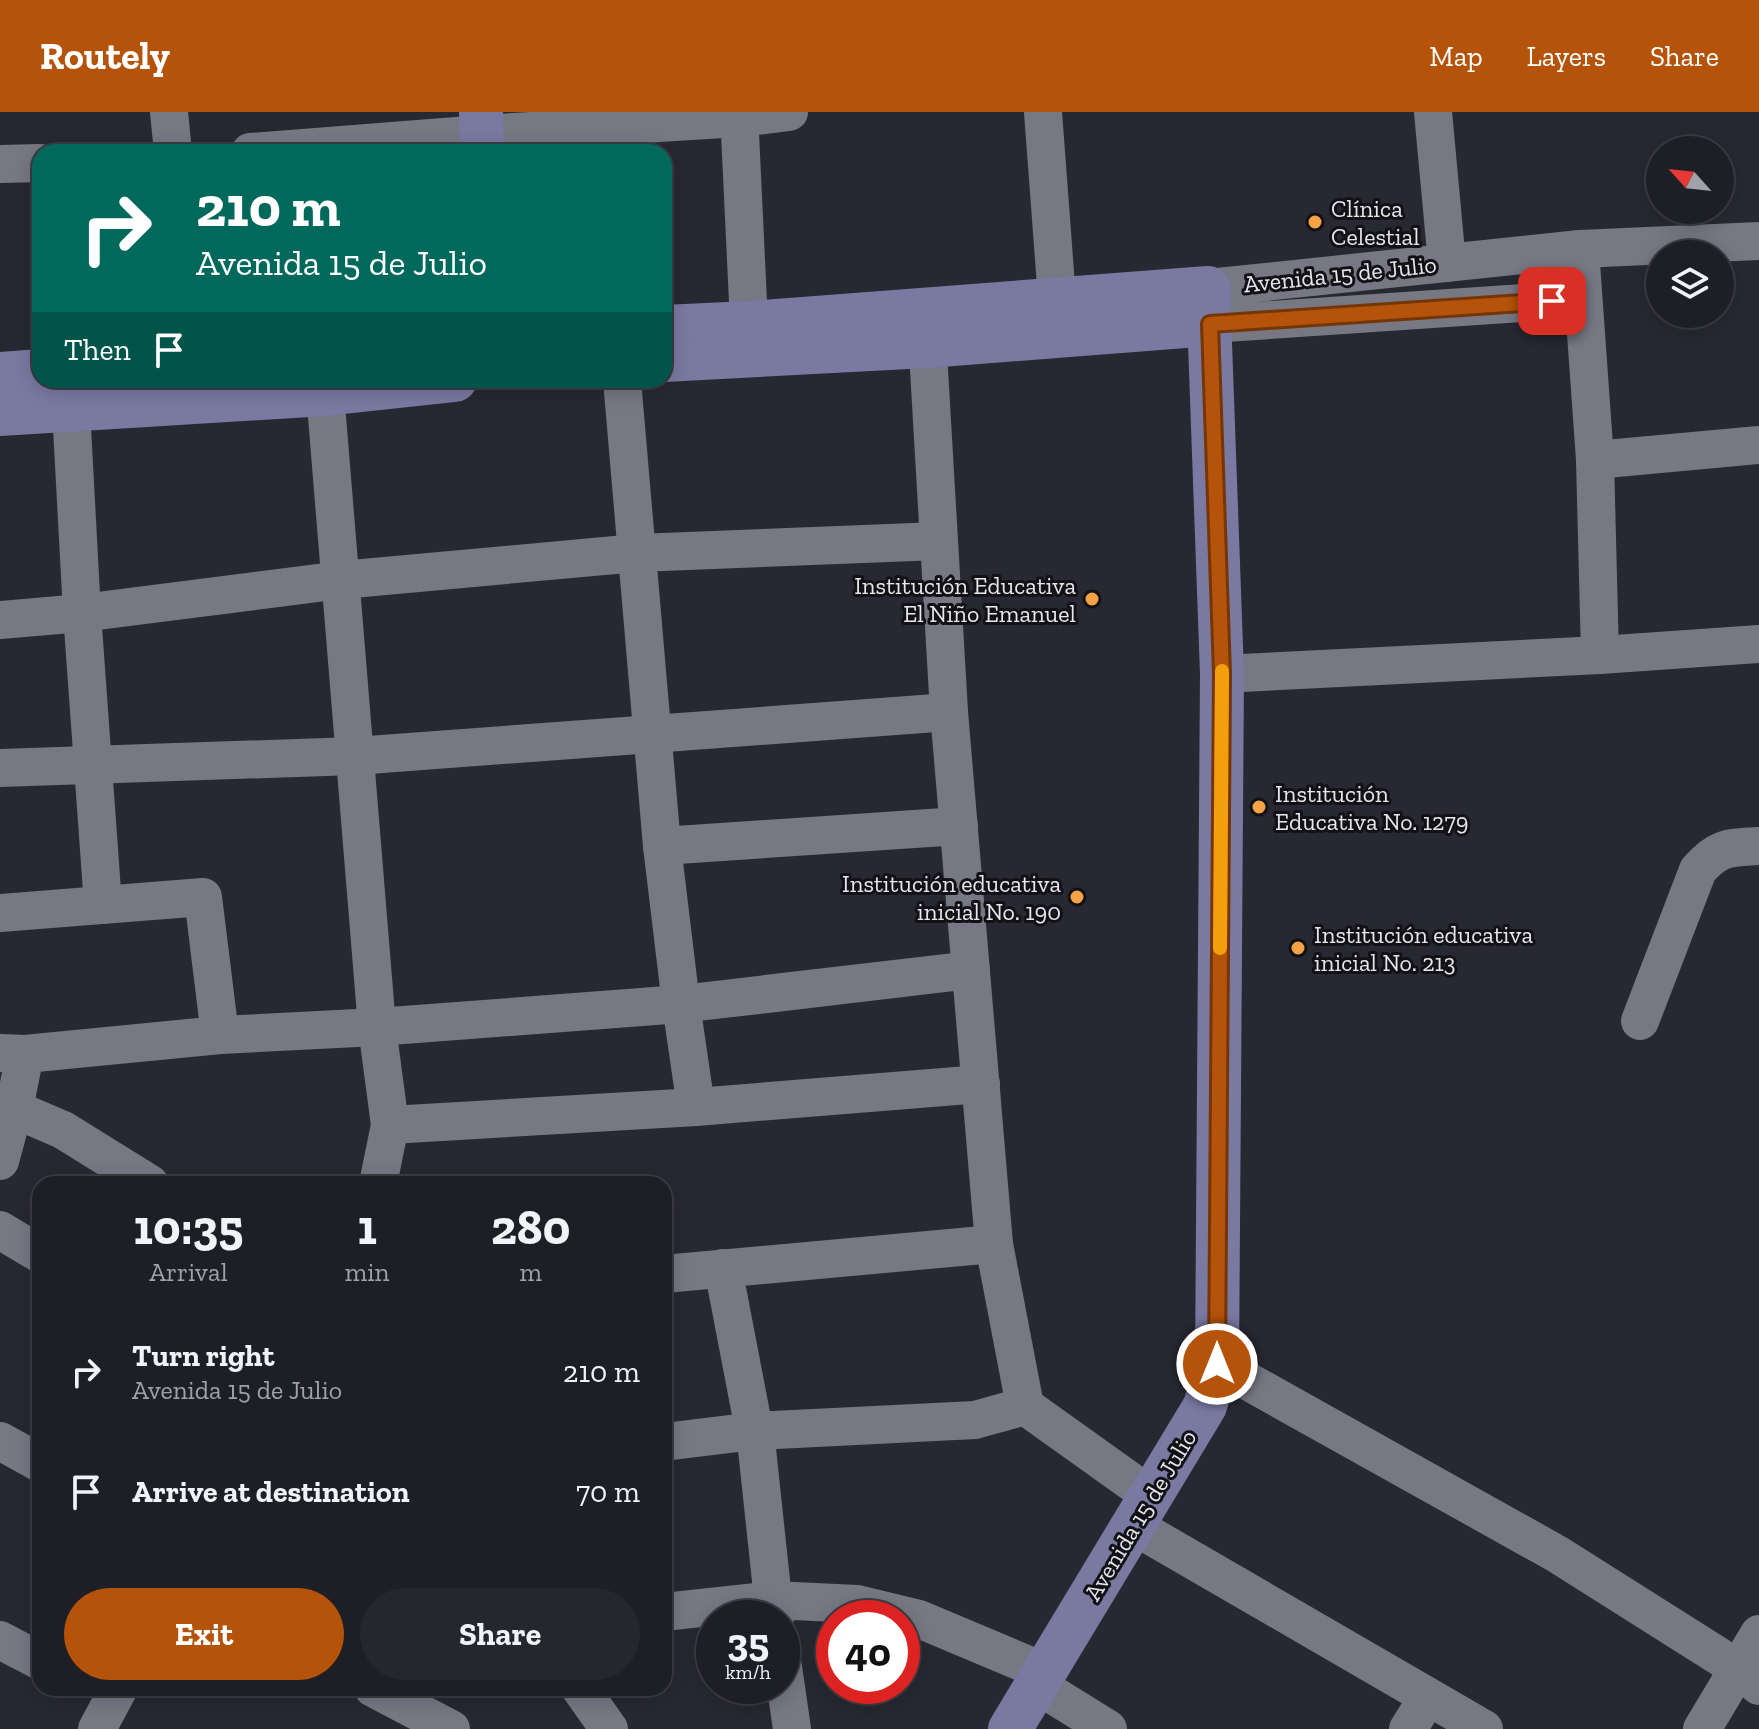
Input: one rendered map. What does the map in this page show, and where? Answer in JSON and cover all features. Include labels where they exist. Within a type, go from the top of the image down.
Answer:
[{"type":"street","points":[[169,112],[172,144]]},
{"type":"street","points":[[348,144],[789,112]]},
{"type":"street","points":[[1043,112],[1057,299]]},
{"type":"street","points":[[1433,112],[1447,263]]},
{"type":"street","points":[[739,115],[749,323]]},
{"type":"street","points":[[0,164],[32,163]]},
{"type":"street","name":"Avenida 15 de Julio","points":[[672,327],[749,323],[926,327],[1057,299],[1209,306],[1447,263],[1580,249],[1759,241]]},
{"type":"street","points":[[1580,249],[1595,460],[1600,655]]},
{"type":"street","name":"Avenida 15 de Julio","points":[[672,359],[926,327],[1209,306],[1583,299]]},
{"type":"street","name":"Avenida 15 de Julio","points":[[1010,1729],[1205,1406],[1217,1364],[1222,674],[1209,306]]},
{"type":"street","points":[[926,327],[949,712],[994,1244],[1025,1406],[1142,1511],[1428,1697],[1484,1729]]},
{"type":"street","points":[[0,374],[32,372]]},
{"type":"street","points":[[0,414],[313,388]]},
{"type":"street","points":[[325,388],[377,1027],[390,1125],[380,1176]]},
{"type":"street","points":[[623,388],[662,846],[696,1107]]},
{"type":"street","points":[[71,409],[103,905]]},
{"type":"street","points":[[1595,460],[1759,445]]},
{"type":"street","points":[[0,620],[82,613],[341,580],[637,553],[939,541]]},
{"type":"street","points":[[1222,674],[1759,644]]},
{"type":"street","points":[[0,768],[355,756],[949,712]]},
{"type":"street","points":[[662,846],[959,826]]},
{"type":"street","points":[[1640,1021],[1698,870],[1709,857],[1726,848],[1759,846]]},
{"type":"street","points":[[0,913],[203,897],[220,1035]]},
{"type":"street","points":[[0,1161],[14,1109],[12,1054],[220,1035],[377,1027],[681,1004],[971,970]]},
{"type":"street","points":[[390,1125],[696,1107],[981,1084]]},
{"type":"street","points":[[14,1109],[63,1130],[137,1176]]},
{"type":"street","points":[[0,1230],[32,1249]]},
{"type":"street","points":[[672,1273],[994,1244]]},
{"type":"street","points":[[723,1268],[754,1431],[773,1600]]},
{"type":"street","points":[[1217,1364],[1557,1554],[1749,1677]]},
{"type":"street","points":[[672,1441],[754,1431],[975,1420],[1025,1406]]},
{"type":"street","points":[[0,1441],[32,1459]]},
{"type":"street","points":[[800,1607],[857,1604],[919,1619],[1041,1678],[1108,1729]]},
{"type":"street","points":[[672,1612],[696,1611]]},
{"type":"street","points":[[1702,1729],[1749,1677],[1759,1634]]},
{"type":"street","points":[[0,1640],[32,1657]]},
{"type":"street","points":[[388,1696],[451,1729]]},
{"type":"street","points":[[586,1696],[609,1729]]},
{"type":"street","points":[[1408,1729],[1428,1697]]},
{"type":"street","points":[[788,1704],[792,1729]]},
{"type":"slow traffic","points":[[1220,948],[1222,671]]},
{"type":"place","name":"Clínica Celestial","points":[[1315,222]]},
{"type":"place","name":"Institución Educativa El Niño Emanuel","points":[[1092,599]]},
{"type":"place","name":"Institución Educativa No. 1279","points":[[1259,807]]},
{"type":"place","name":"Institución educativa inicial No. 190","points":[[1077,897]]},
{"type":"place","name":"Institución educativa inicial No. 213","points":[[1298,948]]},
{"type":"route","points":[[1217,1364],[1222,674],[1210,324],[1552,301]]}]
